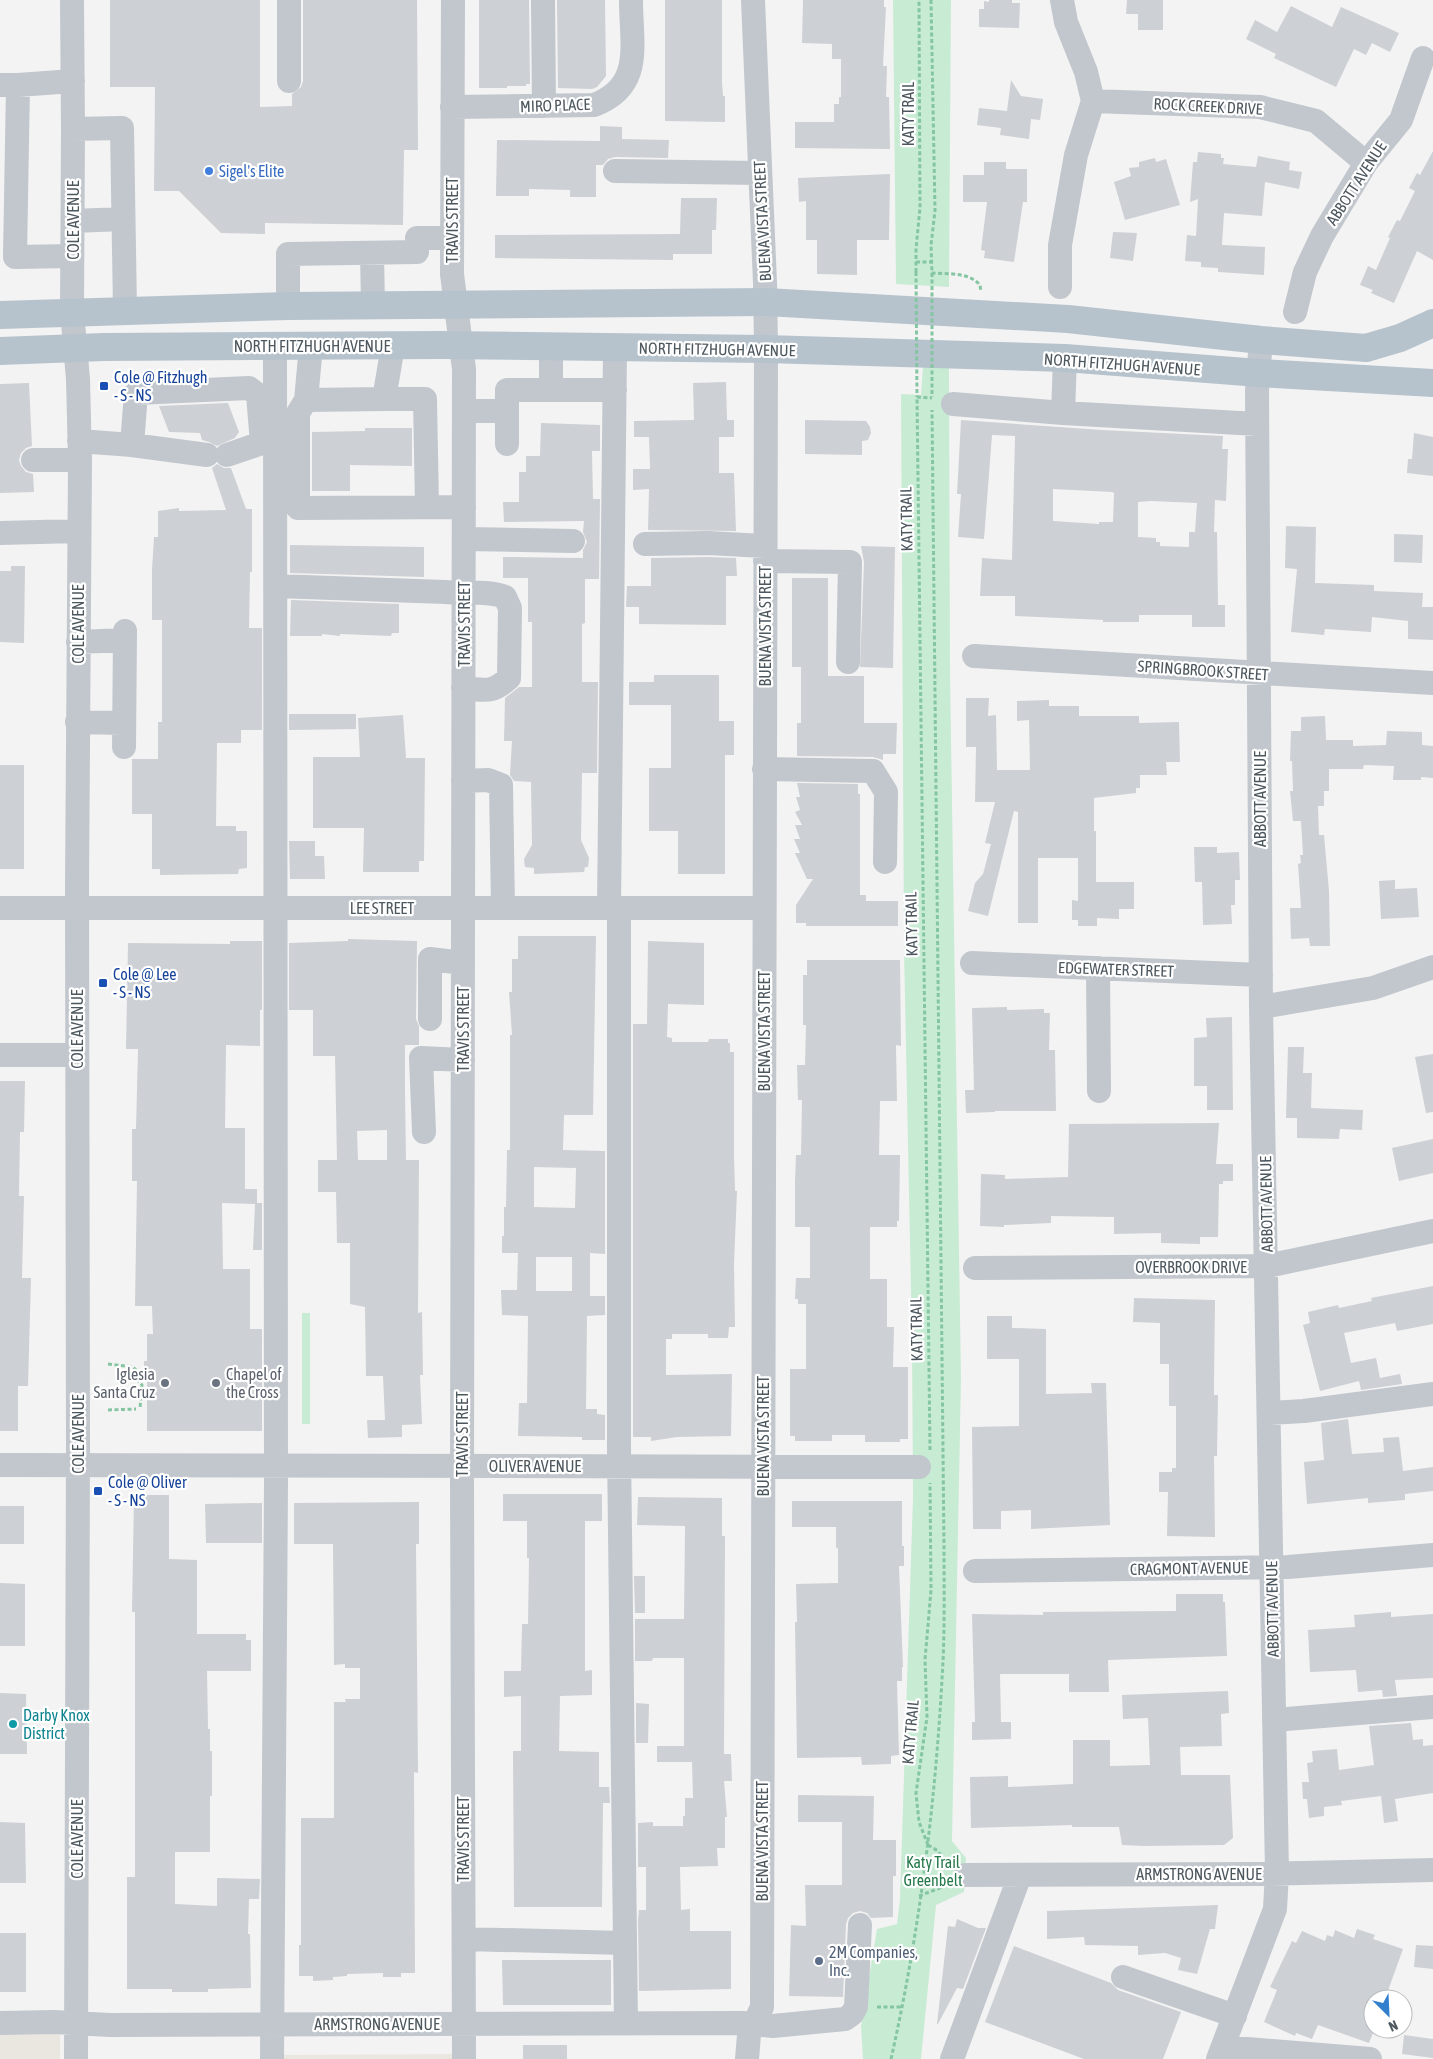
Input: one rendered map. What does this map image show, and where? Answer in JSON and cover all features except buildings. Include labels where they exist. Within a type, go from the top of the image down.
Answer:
[{"type":"main road","points":[[0,315],[72,311],[288,306],[766,302],[1068,319],[1261,340],[1366,348],[1400,338],[1433,323]]},
{"type":"main road","points":[[1065,358],[1068,319]]},
{"type":"main road","name":"NORTH FITZHUGH AVENUE","points":[[0,351],[75,348],[275,346],[551,346],[766,349],[1065,358],[1258,373],[1433,383]]},
{"type":"street","name":"COLE AVENUE","points":[[72,0],[74,129],[72,311],[78,379],[79,451],[76,2059]]},
{"type":"street","points":[[288,80],[289,0]]},
{"type":"street","name":"TRAVIS STREET","points":[[453,0],[452,274],[464,369],[462,1466],[464,2059]]},
{"type":"street","points":[[543,0],[544,106]]},
{"type":"street","name":"MIRO PLACE","points":[[452,107],[594,106],[606,100],[618,92],[632,68],[631,0]]},
{"type":"street","name":"BUENA VISTA STREET","points":[[747,2059],[747,2046],[762,2008],[766,302],[753,0]]},
{"type":"street","points":[[1060,287],[1060,245],[1076,155],[1093,101],[1086,72],[1066,22],[1062,0]]},
{"type":"street","name":"ABBOTT AVENUE","points":[[1295,312],[1305,272],[1322,236],[1366,162],[1401,120],[1423,58]]},
{"type":"street","points":[[72,256],[15,257],[8,130],[9,85],[73,81]]},
{"type":"street","name":"ROCK CREEK DRIVE","points":[[1093,101],[1260,107],[1316,121],[1366,162]]},
{"type":"street","points":[[74,129],[122,128],[125,310]]},
{"type":"street","points":[[615,171],[760,173]]},
{"type":"street","points":[[73,221],[123,219]]},
{"type":"street","points":[[288,306],[288,254],[417,252],[417,238],[452,238]]},
{"type":"street","points":[[372,253],[373,305]]},
{"type":"street","name":"ABBOTT AVENUE","points":[[1221,2053],[1275,1909],[1277,1873],[1261,1007],[1257,424],[1261,340]]},
{"type":"street","points":[[272,2059],[276,1466],[275,346]]},
{"type":"street","points":[[311,346],[302,407],[298,508],[464,507]]},
{"type":"street","points":[[384,398],[392,346]]},
{"type":"street","points":[[551,346],[551,390]]},
{"type":"street","points":[[615,348],[614,908],[626,2023]]},
{"type":"street","points":[[1063,413],[1065,358]]},
{"type":"street","points":[[33,460],[79,451],[132,444],[217,455],[262,443],[258,395],[250,388],[136,393],[132,444]]},
{"type":"street","points":[[507,444],[507,390],[615,390]]},
{"type":"street","points":[[302,407],[384,398],[425,399],[427,507]]},
{"type":"street","points":[[942,400],[1063,413],[1257,424]]},
{"type":"street","points":[[464,411],[507,411]]},
{"type":"street","points":[[0,534],[78,531]]},
{"type":"street","points":[[464,539],[574,541]]},
{"type":"street","points":[[645,544],[708,543],[765,553],[850,562],[848,662]]},
{"type":"street","points":[[276,586],[464,594],[496,593],[505,597],[510,608],[509,678],[498,688],[488,690],[464,688]]},
{"type":"street","points":[[78,642],[125,636],[124,747]]},
{"type":"street","name":"SPRINGBROOK STREET","points":[[974,656],[1433,683]]},
{"type":"street","points":[[78,722],[124,723]]},
{"type":"street","points":[[764,769],[873,770],[886,792],[885,862]]},
{"type":"street","points":[[463,781],[488,780],[501,785],[503,908]]},
{"type":"street","name":"LEE STREET","points":[[0,908],[764,908]]},
{"type":"street","points":[[430,1019],[430,959],[463,963]]},
{"type":"street","name":"EDGEWATER STREET","points":[[972,963],[1261,975]]},
{"type":"street","points":[[1261,1007],[1374,988],[1433,967]]},
{"type":"street","points":[[1098,968],[1099,1091]]},
{"type":"street","points":[[0,1055],[77,1055]]},
{"type":"street","points":[[424,1132],[421,1058],[463,1060]]},
{"type":"street","name":"OVERBROOK DRIVE","points":[[975,1268],[1267,1266],[1433,1231]]},
{"type":"street","points":[[1269,1413],[1304,1411],[1433,1394]]},
{"type":"street","name":"OLIVER AVENUE","points":[[0,1465],[926,1466]]},
{"type":"street","name":"CRAGMONT AVENUE","points":[[975,1571],[1272,1567],[1433,1555]]},
{"type":"street","points":[[1274,1720],[1433,1707]]},
{"type":"street","name":"ARMSTRONG AVENUE","points":[[965,1875],[1433,1870]]},
{"type":"street","points":[[952,2059],[1020,1875]]},
{"type":"street","points":[[856,2007],[860,1925]]},
{"type":"street","points":[[464,1939],[625,1943]]},
{"type":"street","points":[[1123,1977],[1235,2016]]},
{"type":"street","name":"ARMSTRONG AVENUE","points":[[0,2023],[105,2025],[626,2023],[773,2026],[845,2019],[852,2014],[856,2007]]},
{"type":"street","points":[[1221,2053],[1370,2059]]},
{"type":"path","name":"KATY TRAIL","points":[[919,0],[920,199],[916,272],[926,1466],[931,1590],[925,1660],[927,1717],[916,1793],[920,1822],[928,1845]]},
{"type":"path","points":[[891,2059],[912,1955],[919,1896],[928,1845],[942,1678],[944,1546],[942,400],[931,262],[935,211],[931,0]]},
{"type":"path","points":[[916,262],[931,262]]},
{"type":"path","points":[[932,273],[971,278],[980,285]]},
{"type":"path","points":[[917,397],[942,400]]},
{"type":"path","points":[[108,1364],[133,1367],[137,1371],[136,1378],[142,1386],[138,1409],[108,1410]]},
{"type":"path","points":[[928,1845],[945,1859]]},
{"type":"path","points":[[919,1896],[940,1888]]},
{"type":"path","points":[[856,2007],[902,2007]]},
{"type":"shaded area","points":[[0,2033],[60,2034],[60,2059],[0,2059]]},
{"type":"shaded area","points":[[457,2054],[457,2059],[279,2059],[279,2055]]},
{"type":"green space","points":[[893,0],[951,0],[949,287],[896,284]]},
{"type":"green space","name":"Katy Trail Greenbelt","points":[[949,365],[950,672],[961,1379],[952,1841],[966,1858],[964,1892],[936,1905],[921,2059],[863,2059],[861,2026],[877,1929],[897,1924],[900,1899],[913,1497],[912,1340],[904,950],[901,394],[921,395],[923,366]]},
{"type":"green space","points":[[302,1313],[310,1313],[310,1424],[302,1424]]},
{"type":"place","name":"Sigel's Elite","points":[[209,171]]},
{"type":"place","name":"Cole @ Fitzhugh - S - NS","points":[[104,386]]},
{"type":"place","name":"Cole @ Lee - S - NS","points":[[103,983]]},
{"type":"place","name":"Iglesia Santa Cruz","points":[[165,1383]]},
{"type":"place","name":"Chapel of the Cross","points":[[216,1383]]},
{"type":"place","name":"Cole @ Oliver - S - NS","points":[[98,1491]]},
{"type":"place","name":"Darby Knox District","points":[[13,1724]]},
{"type":"place","name":"2M Companies, Inc.","points":[[819,1961]]}]
